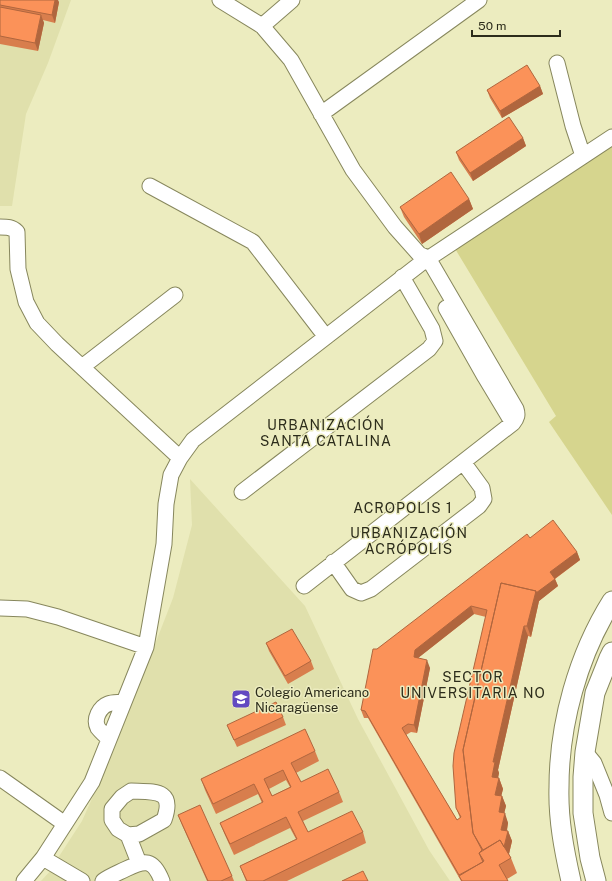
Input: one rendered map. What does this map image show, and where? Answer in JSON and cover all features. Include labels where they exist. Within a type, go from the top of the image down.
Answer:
[{"type":"main road","points":[[571,881],[566,861],[560,821],[558,787],[567,710],[588,646],[612,601]]},
{"type":"main road","points":[[596,881],[590,858],[583,813],[583,777],[585,752],[595,693],[612,652]]},
{"type":"street","points":[[220,0],[262,26],[291,60],[353,170],[395,227],[423,259],[516,409],[518,415],[513,423],[304,586]]},
{"type":"street","points":[[262,26],[292,0]]},
{"type":"street","points":[[321,114],[479,0]]},
{"type":"street","points":[[557,64],[573,126],[583,156]]},
{"type":"street","points":[[24,881],[43,858],[92,782],[146,647],[164,544],[166,504],[171,475],[180,458],[194,440],[423,259],[612,137]]},
{"type":"street","points":[[150,186],[253,242],[326,337]]},
{"type":"street","points":[[0,227],[7,227],[16,232],[18,269],[26,302],[37,323],[57,344],[180,458]]},
{"type":"street","points":[[242,492],[429,349],[434,341],[432,329],[402,277]]},
{"type":"street","points":[[82,367],[175,295]]},
{"type":"street","points":[[333,562],[352,589],[361,593],[371,589],[479,506],[484,499],[482,488],[463,462]]},
{"type":"street","points":[[0,608],[27,608],[146,647]]},
{"type":"street","points":[[109,739],[98,728],[96,721],[97,715],[102,708],[109,704],[124,702]]},
{"type":"street","points":[[585,752],[594,763],[607,795],[612,813]]},
{"type":"street","points":[[0,778],[65,824]]},
{"type":"street","points":[[128,835],[139,863]]},
{"type":"street","points":[[43,858],[82,881]]},
{"type":"street","points":[[103,881],[139,863],[146,862],[152,864],[160,875],[162,881]]},
{"type":"shaded area","points":[[0,0],[71,0],[48,63],[26,114],[12,206],[0,206]]},
{"type":"shaded area","points":[[612,137],[612,515],[549,422],[556,416],[451,242]]},
{"type":"shaded area","name":"Colegio Americano Nicaragüense","points":[[190,479],[305,606],[358,719],[429,850],[450,881],[41,881],[53,868],[54,864],[82,821],[115,747],[173,598],[192,525]]},
{"type":"building","points":[[0,0],[55,0],[52,15],[0,5]]},
{"type":"building","points":[[0,7],[41,15],[35,43],[0,36]]},
{"type":"building","points":[[527,65],[540,86],[500,111],[487,90]]},
{"type":"building","points":[[509,117],[523,138],[470,173],[456,152]]},
{"type":"building","points":[[451,172],[469,199],[419,234],[400,207]]},
{"type":"building","points":[[553,520],[577,552],[550,572],[555,579],[536,593],[536,591],[501,583],[463,750],[473,833],[482,850],[479,853],[483,862],[459,875],[365,711],[361,710],[373,649],[377,649],[527,534],[530,538]],"holes":[[[471,606],[487,610],[454,753],[453,766],[456,808],[461,817],[457,820],[402,728],[408,724],[414,725],[427,660],[414,657],[415,650]]]},
{"type":"building","points":[[501,583],[536,591],[527,626],[524,626],[493,762],[495,762],[492,777],[499,778],[495,795],[502,796],[499,812],[505,813],[501,830],[508,831],[504,847],[500,840],[483,850],[473,833],[463,750]]},
{"type":"building","points":[[292,629],[311,661],[285,676],[266,643]]},
{"type":"building","points":[[276,702],[283,717],[234,740],[227,725]]},
{"type":"building","points":[[305,729],[315,751],[291,763],[301,782],[328,769],[339,792],[298,812],[308,832],[352,811],[363,832],[263,881],[247,881],[240,866],[297,839],[286,817],[230,844],[220,823],[263,802],[254,784],[213,804],[201,779]],"holes":[[[283,770],[291,787],[272,796],[264,779]]]},
{"type":"building","points":[[200,805],[232,876],[221,881],[208,881],[178,815]]},
{"type":"building","points":[[500,840],[511,858],[499,865],[508,881],[462,881],[459,876],[484,861],[479,853]]},
{"type":"building","points":[[363,871],[368,881],[342,881]]},
{"type":"place","name":"Colegio Americano Nicaragüense","points":[[241,699]]},
{"type":"district","name":"URBANIZACIÓN SANTA CATALINA","points":[[326,434]]},
{"type":"district","name":"ACROPOLIS 1","points":[[403,508]]},
{"type":"district","name":"URBANIZACIÓN ACRÓPOLIS","points":[[409,542]]},
{"type":"district","name":"SECTOR UNIVERSITARIA NO","points":[[473,686]]}]
